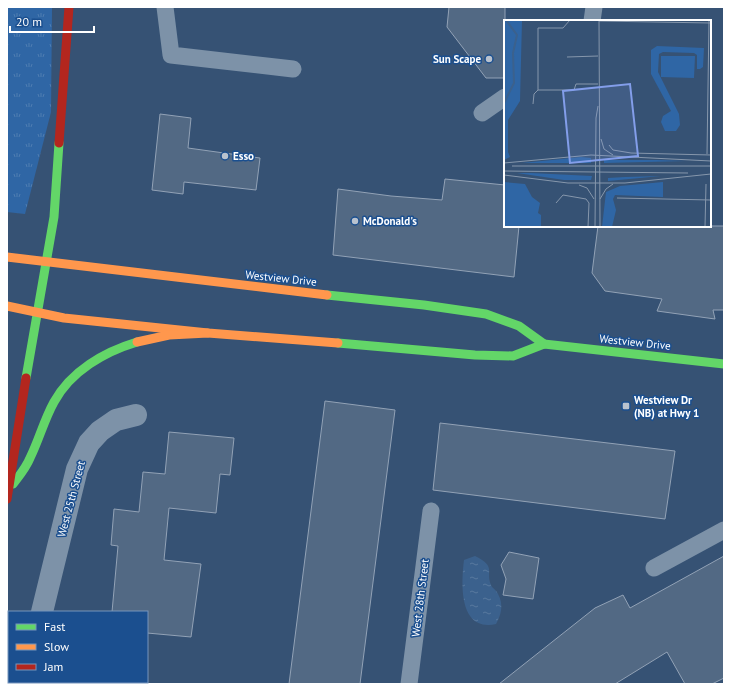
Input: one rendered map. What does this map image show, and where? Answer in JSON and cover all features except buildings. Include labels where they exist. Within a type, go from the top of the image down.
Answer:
[{"type":"main road","points":[[8,496],[37,312],[54,217],[69,7]]},
{"type":"main road","name":"Westview Drive","points":[[7,257],[257,288],[424,305],[486,314],[519,326],[544,344]]},
{"type":"main road","name":"Westview Drive","points":[[7,306],[64,318],[208,333],[475,355],[512,356],[544,344],[724,364]]},
{"type":"main road","points":[[8,496],[31,457],[40,429],[56,398],[77,373],[127,344],[157,336],[208,333]]},
{"type":"street","name":"West 25th Street","points":[[42,611],[77,468],[89,443],[100,431],[116,420],[136,415]]},
{"type":"lane","points":[[165,7],[171,55],[293,69]]},
{"type":"lane","points":[[592,20],[594,7]]},
{"type":"lane","points":[[482,113],[504,98]]},
{"type":"lane","name":"West 28th Street","points":[[409,684],[431,511]]},
{"type":"lane","points":[[654,568],[724,530]]},
{"type":"green space","points":[[7,7],[52,7],[51,112],[25,214],[7,212]]},
{"type":"water","points":[[475,556],[486,563],[489,570],[489,577],[492,587],[500,598],[501,610],[496,624],[484,625],[475,621],[469,614],[465,604],[463,593],[464,560]]},
{"type":"traffic: fast","points":[[26,378],[54,217],[59,143]]},
{"type":"traffic: fast","points":[[327,295],[424,305],[486,314],[519,326],[544,344]]},
{"type":"traffic: fast","points":[[13,484],[28,462],[47,416],[61,391],[79,372],[90,364],[112,351],[137,342]]},
{"type":"traffic: fast","points":[[338,343],[475,355],[513,356],[544,344],[724,364]]},
{"type":"traffic: slow","points":[[7,257],[327,295]]},
{"type":"traffic: slow","points":[[7,306],[64,318],[208,333],[338,343]]},
{"type":"traffic: slow","points":[[137,342],[169,335],[208,333]]},
{"type":"traffic: jam","points":[[59,143],[69,7]]},
{"type":"traffic: jam","points":[[7,499],[26,378]]},
{"type":"place","name":"Sun Scape","points":[[489,59]]},
{"type":"place","name":"Esso","points":[[225,156]]},
{"type":"place","name":"McDonald's","points":[[355,221]]},
{"type":"place","name":"Westview Dr (NB) at Hwy 1","points":[[626,406]]}]
